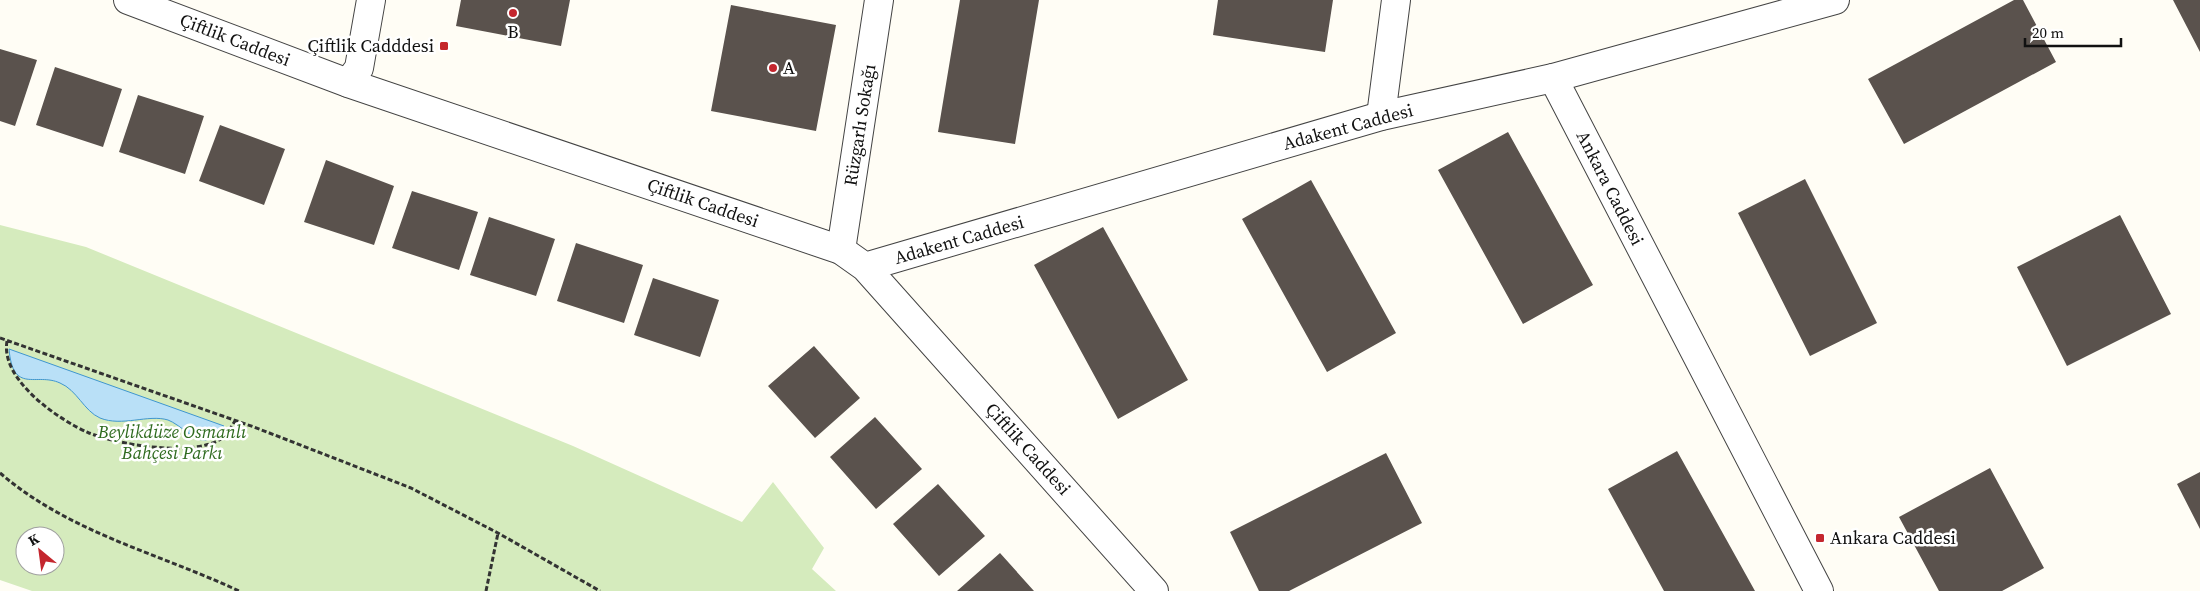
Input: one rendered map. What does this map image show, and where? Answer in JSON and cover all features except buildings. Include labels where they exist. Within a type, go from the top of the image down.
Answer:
[{"type":"street","name":"Çiftlik Caddesi","points":[[128,0],[348,82],[841,250],[865,267],[1154,591]]},
{"type":"street","points":[[348,82],[358,68],[371,0]]},
{"type":"street","name":"Rüzgarlı Sokağı","points":[[841,250],[879,0]]},
{"type":"street","points":[[1381,116],[1396,0]]},
{"type":"street","name":"Adakent Caddesi","points":[[865,267],[1381,116],[1553,78],[1835,0]]},
{"type":"street","name":"Ankara Caddesi","points":[[1553,78],[1818,591]]},
{"type":"path","points":[[0,338],[235,421],[412,488],[498,533],[600,591]]},
{"type":"path","points":[[7,341],[4,350],[5,363],[15,381],[66,421],[90,433],[148,446],[189,448],[208,445],[222,438],[235,421]]},
{"type":"path","points":[[0,474],[24,494],[69,520],[239,591]]},
{"type":"path","points":[[486,591],[498,533]]},
{"type":"green space","name":"Beylikdüze Osmanlı Bahçesi Parkı","points":[[0,225],[86,247],[573,446],[742,522],[773,482],[824,548],[812,569],[836,591],[32,591],[0,580]]},
{"type":"water","points":[[9,349],[224,426],[216,436],[200,440],[168,420],[152,418],[117,421],[100,418],[89,411],[66,386],[51,380],[21,377],[15,372],[11,363]]},
{"type":"place","name":"B","points":[[513,13]]},
{"type":"place","name":"Çiftlik Cadddesi","points":[[444,46]]},
{"type":"place","name":"A","points":[[773,68]]},
{"type":"place","name":"Ankara Caddesi","points":[[1820,538]]}]
